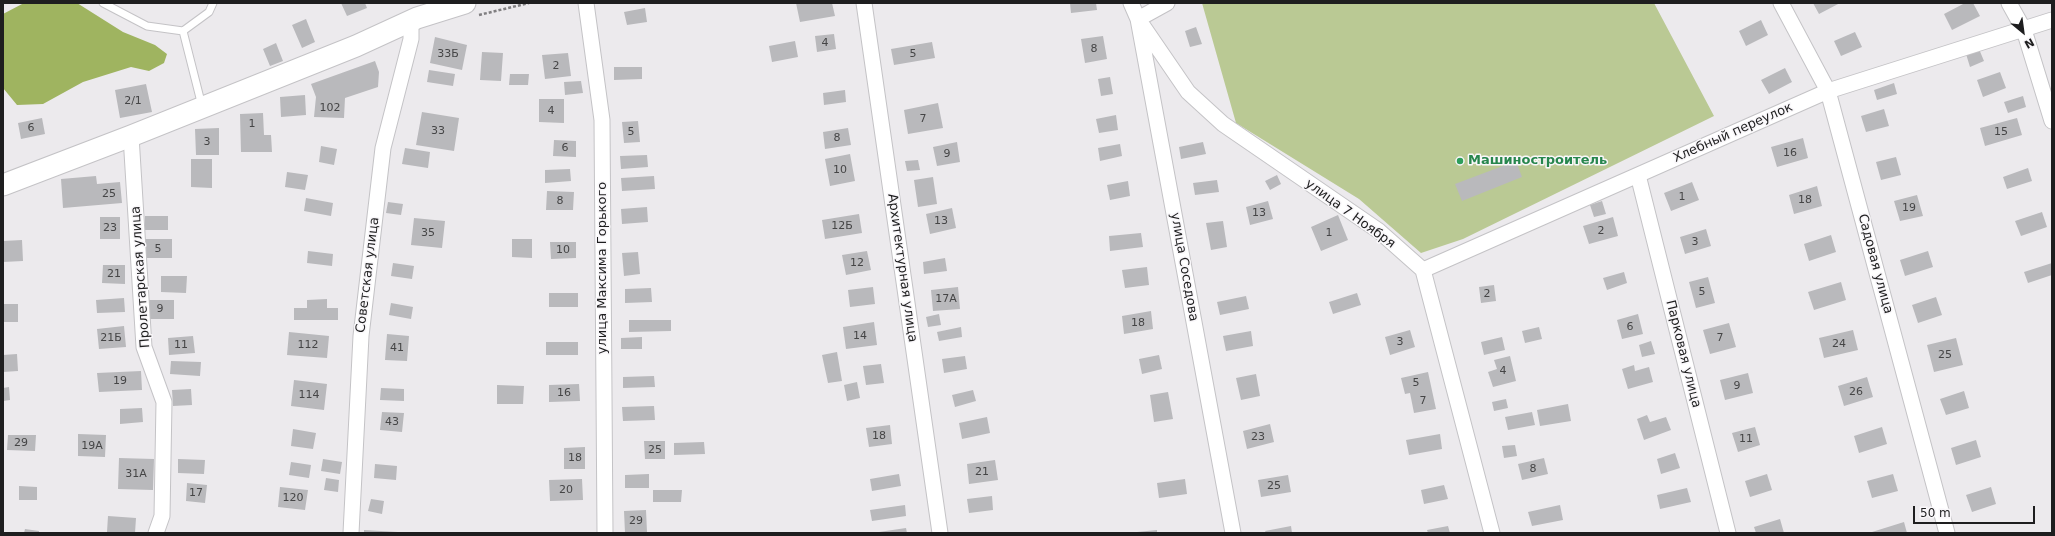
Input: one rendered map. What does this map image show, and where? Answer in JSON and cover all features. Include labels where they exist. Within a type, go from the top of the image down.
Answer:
[{"type":"main road","points":[[414,19],[436,3]]},
{"type":"main road","points":[[3,185],[131,136],[356,46],[414,19],[464,3]]},
{"type":"street","name":"улица Максима Горького","points":[[586,3],[602,120],[605,533]]},
{"type":"street","name":"Архитектурная улица","points":[[864,3],[940,533]]},
{"type":"street","name":"улица Соседова","points":[[1131,3],[1138,19],[1233,533]]},
{"type":"street","points":[[1138,19],[1167,3]]},
{"type":"street","name":"Садовая улица","points":[[1781,3],[1828,91],[1947,533]]},
{"type":"street","points":[[2010,3],[2024,30],[2052,121]]},
{"type":"street","name":"Советская улица","points":[[351,533],[361,336],[383,148],[411,39],[414,19]]},
{"type":"street","name":"улица 7 Ноября","points":[[1138,19],[1188,92],[1222,124],[1379,231],[1423,270]]},
{"type":"street","name":"Хлебный переулок","points":[[1423,270],[1828,91],[2052,20]]},
{"type":"street","name":"Пролетарская улица","points":[[131,136],[144,347],[164,402],[162,516],[156,533]]},
{"type":"street","name":"Парковая улица","points":[[1638,175],[1728,533]]},
{"type":"street","points":[[1423,270],[1492,533]]},
{"type":"lane","points":[[103,3],[147,26],[183,31],[209,12],[214,3]]},
{"type":"lane","points":[[183,31],[202,108]]},
{"type":"green space","points":[[24,3],[77,3],[123,32],[155,45],[167,54],[164,63],[149,71],[131,67],[83,82],[43,104],[17,105],[3,88],[3,14]]},
{"type":"green space","name":"Машиностроитель","points":[[1202,3],[1654,3],[1714,116],[1463,239],[1421,253],[1359,199],[1236,123]]},
{"type":"building","points":[[341,3],[365,3],[367,8],[347,16]]},
{"type":"building","points":[[796,3],[832,3],[835,16],[800,22]]},
{"type":"building","points":[[1070,3],[1096,3],[1097,10],[1071,13]]},
{"type":"building","points":[[1813,3],[1840,3],[1819,14]]},
{"type":"building","points":[[1965,3],[1973,3],[1980,16],[1952,30],[1944,14]]},
{"type":"building","points":[[645,8],[647,22],[627,25],[624,12]]},
{"type":"building","points":[[306,19],[315,42],[302,48],[292,25]]},
{"type":"building","points":[[1761,20],[1768,35],[1746,46],[1739,31]]},
{"type":"building","points":[[1196,27],[1202,44],[1190,47],[1185,31]]},
{"type":"building","points":[[1855,32],[1862,47],[1841,56],[1834,41]]},
{"type":"building","points":[[834,34],[836,49],[817,52],[815,36]]},
{"type":"building","points":[[1103,36],[1107,59],[1085,63],[1081,39]]},
{"type":"building","points":[[435,37],[467,45],[462,70],[430,63]]},
{"type":"building","points":[[795,41],[798,57],[772,62],[769,46]]},
{"type":"building","points":[[932,42],[935,58],[894,65],[891,49]]},
{"type":"building","points":[[276,43],[283,61],[270,66],[263,49]]},
{"type":"building","points":[[1979,49],[1984,61],[1970,67],[1966,54]]},
{"type":"building","points":[[482,52],[503,53],[501,81],[480,80]]},
{"type":"building","points":[[568,53],[571,76],[545,79],[542,55]]},
{"type":"building","points":[[375,61],[379,72],[378,87],[345,98],[344,118],[314,117],[316,97],[311,84]]},
{"type":"building","points":[[614,67],[642,67],[642,79],[614,80]]},
{"type":"building","points":[[1785,68],[1792,82],[1769,94],[1761,80]]},
{"type":"building","points":[[429,70],[455,74],[453,86],[427,82]]},
{"type":"building","points":[[2000,72],[2006,88],[1983,97],[1977,80]]},
{"type":"building","points":[[510,74],[529,74],[528,85],[509,85]]},
{"type":"building","points":[[1110,77],[1113,94],[1101,96],[1098,79]]},
{"type":"building","points":[[581,81],[583,93],[565,95],[564,82]]},
{"type":"building","points":[[1894,83],[1897,94],[1877,100],[1874,90]]},
{"type":"building","points":[[146,84],[152,112],[120,118],[115,90]]},
{"type":"building","points":[[845,90],[846,102],[824,105],[823,93]]},
{"type":"building","points":[[305,95],[306,115],[281,117],[280,97]]},
{"type":"building","points":[[2023,96],[2026,107],[2008,113],[2004,102]]},
{"type":"building","points":[[539,99],[564,99],[564,123],[539,122]]},
{"type":"building","points":[[938,103],[943,128],[908,134],[904,110]]},
{"type":"building","points":[[1884,109],[1889,126],[1866,132],[1861,116]]},
{"type":"building","points":[[422,112],[459,118],[454,151],[416,145]]},
{"type":"building","points":[[263,113],[264,135],[271,135],[272,152],[241,152],[240,114]]},
{"type":"building","points":[[1116,115],[1118,130],[1099,133],[1096,119]]},
{"type":"building","points":[[42,118],[45,134],[21,139],[18,123]]},
{"type":"building","points":[[2017,118],[2022,135],[1985,146],[1980,128]]},
{"type":"building","points":[[638,121],[640,142],[624,143],[622,122]]},
{"type":"building","points":[[219,128],[219,155],[196,155],[195,129]]},
{"type":"building","points":[[848,128],[851,145],[825,149],[823,132]]},
{"type":"building","points":[[1803,138],[1808,158],[1777,167],[1771,147]]},
{"type":"building","points":[[554,140],[576,141],[576,157],[553,156]]},
{"type":"building","points":[[957,142],[960,162],[937,166],[933,147]]},
{"type":"building","points":[[1203,142],[1206,154],[1181,159],[1179,147]]},
{"type":"building","points":[[1120,144],[1122,156],[1100,161],[1098,148]]},
{"type":"building","points":[[321,146],[337,149],[334,165],[319,162]]},
{"type":"building","points":[[405,148],[430,152],[428,168],[402,164]]},
{"type":"building","points":[[850,154],[855,181],[830,186],[825,159]]},
{"type":"building","points":[[647,155],[648,167],[621,169],[620,156]]},
{"type":"building","points":[[1896,157],[1901,175],[1881,180],[1876,162]]},
{"type":"building","points":[[191,159],[212,159],[212,188],[191,187]]},
{"type":"building","points":[[918,160],[920,170],[907,171],[905,161]]},
{"type":"building","points":[[1516,161],[1522,177],[1462,201],[1455,184]]},
{"type":"building","points":[[2028,168],[2032,181],[2007,189],[2003,177]]},
{"type":"building","points":[[570,169],[571,181],[545,183],[545,170]]},
{"type":"building","points":[[287,172],[308,175],[305,190],[285,187]]},
{"type":"building","points":[[1277,175],[1281,184],[1270,190],[1265,181]]},
{"type":"building","points":[[96,176],[97,184],[120,182],[122,203],[63,208],[61,179]]},
{"type":"building","points":[[654,176],[655,189],[622,191],[621,178]]},
{"type":"building","points":[[933,177],[937,204],[918,207],[914,180]]},
{"type":"building","points":[[1217,180],[1219,192],[1195,195],[1193,183]]},
{"type":"building","points":[[1128,181],[1130,196],[1110,200],[1107,185]]},
{"type":"building","points":[[1692,182],[1699,200],[1671,211],[1664,193]]},
{"type":"building","points":[[1817,186],[1822,206],[1794,214],[1789,195]]},
{"type":"building","points":[[547,191],[574,192],[573,210],[546,210]]},
{"type":"building","points":[[1917,195],[1923,216],[1900,221],[1894,201]]},
{"type":"building","points":[[306,198],[333,203],[331,216],[304,211]]},
{"type":"building","points":[[1268,201],[1273,219],[1250,225],[1246,207]]},
{"type":"building","points":[[1602,201],[1606,214],[1594,217],[1590,205]]},
{"type":"building","points":[[388,202],[403,204],[401,215],[386,213]]},
{"type":"building","points":[[647,207],[648,222],[622,224],[621,209]]},
{"type":"building","points":[[952,208],[956,228],[930,234],[926,214]]},
{"type":"building","points":[[2042,212],[2047,227],[2021,236],[2015,221]]},
{"type":"building","points":[[859,214],[862,233],[825,239],[822,220]]},
{"type":"building","points":[[1338,215],[1348,240],[1321,251],[1311,227]]},
{"type":"building","points":[[145,216],[168,216],[168,230],[145,230]]},
{"type":"building","points":[[100,217],[120,217],[120,239],[100,239]]},
{"type":"building","points":[[1613,217],[1618,236],[1589,244],[1583,226]]},
{"type":"building","points":[[414,218],[445,221],[442,248],[411,245]]},
{"type":"building","points":[[1223,221],[1227,247],[1211,250],[1206,223]]},
{"type":"building","points":[[1706,229],[1711,246],[1685,254],[1680,237]]},
{"type":"building","points":[[1141,233],[1143,247],[1110,251],[1109,236]]},
{"type":"building","points":[[1831,235],[1836,252],[1809,261],[1804,244]]},
{"type":"building","points":[[145,239],[172,239],[172,258],[145,258]]},
{"type":"building","points":[[512,239],[532,239],[532,258],[512,257]]},
{"type":"building","points":[[22,240],[23,261],[3,262],[3,241]]},
{"type":"building","points":[[550,242],[576,242],[576,258],[551,259]]},
{"type":"building","points":[[308,251],[333,254],[332,266],[307,263]]},
{"type":"building","points":[[867,251],[871,270],[846,275],[842,255]]},
{"type":"building","points":[[1928,251],[1933,267],[1905,276],[1900,260]]},
{"type":"building","points":[[638,252],[640,274],[624,276],[622,253]]},
{"type":"building","points":[[945,258],[947,271],[924,274],[923,262]]},
{"type":"building","points":[[393,263],[414,266],[412,279],[391,276]]},
{"type":"building","points":[[2052,263],[2052,275],[2028,283],[2024,272]]},
{"type":"building","points":[[103,265],[125,265],[125,284],[102,283]]},
{"type":"building","points":[[1147,267],[1149,285],[1125,288],[1122,270]]},
{"type":"building","points":[[1624,272],[1627,283],[1607,290],[1603,278]]},
{"type":"building","points":[[161,276],[187,276],[186,293],[161,292]]},
{"type":"building","points":[[1708,277],[1715,303],[1696,308],[1689,282]]},
{"type":"building","points":[[1841,282],[1846,300],[1814,310],[1808,292]]},
{"type":"building","points":[[1494,285],[1496,301],[1481,303],[1479,287]]},
{"type":"building","points":[[873,287],[875,304],[850,307],[848,290]]},
{"type":"building","points":[[958,287],[960,309],[933,311],[931,290]]},
{"type":"building","points":[[651,288],[652,302],[625,303],[625,289]]},
{"type":"building","points":[[549,293],[578,293],[578,307],[549,307]]},
{"type":"building","points":[[1357,293],[1361,305],[1333,314],[1329,302]]},
{"type":"building","points":[[1246,296],[1249,309],[1220,315],[1217,302]]},
{"type":"building","points":[[1936,297],[1942,315],[1918,323],[1912,305]]},
{"type":"building","points":[[124,298],[125,312],[97,313],[96,300]]},
{"type":"building","points":[[327,299],[327,308],[338,308],[338,320],[294,320],[294,308],[307,308],[307,300]]},
{"type":"building","points":[[147,300],[174,300],[174,319],[147,319]]},
{"type":"building","points":[[391,303],[413,307],[411,319],[389,315]]},
{"type":"building","points":[[3,304],[18,304],[18,322],[3,322]]},
{"type":"building","points":[[1151,311],[1153,329],[1124,334],[1122,316]]},
{"type":"building","points":[[939,314],[941,325],[928,327],[926,317]]},
{"type":"building","points":[[1638,314],[1643,334],[1622,339],[1617,320]]},
{"type":"building","points":[[629,320],[671,320],[671,331],[629,332]]},
{"type":"building","points":[[874,322],[877,345],[846,349],[843,327]]},
{"type":"building","points":[[1729,323],[1736,347],[1710,354],[1703,330]]},
{"type":"building","points":[[124,326],[126,347],[99,349],[97,329]]},
{"type":"building","points":[[961,327],[962,337],[939,341],[937,332]]},
{"type":"building","points":[[1539,327],[1542,339],[1525,343],[1522,331]]},
{"type":"building","points":[[1410,330],[1415,347],[1390,355],[1385,337]]},
{"type":"building","points":[[1853,330],[1858,350],[1824,358],[1819,338]]},
{"type":"building","points":[[1251,331],[1253,346],[1226,351],[1223,336]]},
{"type":"building","points":[[289,332],[329,336],[327,358],[287,355]]},
{"type":"building","points":[[387,334],[409,336],[407,361],[385,360]]},
{"type":"building","points":[[193,336],[195,353],[169,355],[168,338]]},
{"type":"building","points":[[642,337],[642,349],[621,349],[621,338]]},
{"type":"building","points":[[1502,337],[1505,350],[1484,355],[1481,342]]},
{"type":"building","points":[[1956,338],[1963,365],[1934,372],[1927,345]]},
{"type":"building","points":[[1651,341],[1655,354],[1642,357],[1639,345]]},
{"type":"building","points":[[546,342],[578,342],[578,355],[546,355]]},
{"type":"building","points":[[837,352],[842,381],[828,383],[822,355]]},
{"type":"building","points":[[17,354],[18,371],[3,372],[3,355]]},
{"type":"building","points":[[1159,355],[1162,369],[1142,374],[1139,359]]},
{"type":"building","points":[[965,356],[967,369],[944,373],[942,359]]},
{"type":"building","points":[[1510,356],[1516,381],[1493,387],[1488,372],[1497,369],[1494,360]]},
{"type":"building","points":[[171,361],[201,362],[200,376],[170,374]]},
{"type":"building","points":[[881,364],[884,383],[866,385],[863,366]]},
{"type":"building","points":[[1634,365],[1635,371],[1649,367],[1653,382],[1628,389],[1622,369]]},
{"type":"building","points":[[141,371],[142,390],[99,392],[97,373]]},
{"type":"building","points":[[1428,372],[1436,409],[1414,413],[1410,393],[1405,394],[1401,378]]},
{"type":"building","points":[[1748,373],[1753,393],[1725,400],[1720,380]]},
{"type":"building","points":[[1256,374],[1260,396],[1241,400],[1236,378]]},
{"type":"building","points":[[654,376],[655,387],[623,388],[623,377]]},
{"type":"building","points":[[1867,377],[1873,397],[1844,406],[1838,386]]},
{"type":"building","points":[[294,380],[327,384],[324,410],[291,406]]},
{"type":"building","points":[[857,382],[860,398],[847,401],[844,385]]},
{"type":"building","points":[[579,384],[580,401],[549,402],[549,385]]},
{"type":"building","points":[[497,385],[524,386],[523,404],[497,404]]},
{"type":"building","points":[[9,387],[10,400],[3,401],[3,388]]},
{"type":"building","points":[[381,388],[404,389],[404,401],[380,400]]},
{"type":"building","points":[[191,389],[192,405],[173,406],[172,390]]},
{"type":"building","points":[[973,390],[976,401],[955,407],[952,395]]},
{"type":"building","points":[[1964,391],[1969,408],[1946,415],[1940,399]]},
{"type":"building","points":[[1168,392],[1173,419],[1154,422],[1150,395]]},
{"type":"building","points":[[1506,399],[1508,408],[1494,411],[1492,402]]},
{"type":"building","points":[[1568,404],[1571,421],[1540,426],[1537,410]]},
{"type":"building","points":[[654,406],[655,420],[623,421],[622,407]]},
{"type":"building","points":[[142,408],[143,422],[120,424],[120,409]]},
{"type":"building","points":[[382,412],[404,413],[402,432],[380,430]]},
{"type":"building","points":[[1532,412],[1535,425],[1508,430],[1505,417]]},
{"type":"building","points":[[1647,415],[1650,422],[1666,417],[1671,430],[1644,440],[1637,419]]},
{"type":"building","points":[[987,417],[990,433],[962,439],[959,423]]},
{"type":"building","points":[[1270,424],[1274,442],[1247,449],[1243,431]]},
{"type":"building","points":[[890,425],[892,444],[869,447],[866,428]]},
{"type":"building","points":[[1755,427],[1760,445],[1738,452],[1732,433]]},
{"type":"building","points":[[1882,427],[1887,444],[1859,453],[1854,436]]},
{"type":"building","points":[[293,429],[316,433],[313,449],[291,446]]},
{"type":"building","points":[[78,434],[106,435],[105,457],[78,456]]},
{"type":"building","points":[[1440,434],[1442,449],[1409,455],[1406,440]]},
{"type":"building","points":[[8,435],[36,435],[35,451],[7,450]]},
{"type":"building","points":[[1976,440],[1981,457],[1956,465],[1951,448]]},
{"type":"building","points":[[644,441],[665,441],[665,459],[645,459]]},
{"type":"building","points":[[704,442],[705,454],[674,455],[674,443]]},
{"type":"building","points":[[1515,445],[1517,456],[1504,458],[1502,446]]},
{"type":"building","points":[[585,447],[585,469],[564,469],[564,448]]},
{"type":"building","points":[[1675,453],[1680,468],[1661,474],[1657,459]]},
{"type":"building","points":[[119,458],[154,459],[153,490],[118,489]]},
{"type":"building","points":[[1544,458],[1548,474],[1522,480],[1518,464]]},
{"type":"building","points":[[178,459],[205,460],[204,474],[178,473]]},
{"type":"building","points":[[323,459],[342,462],[340,474],[321,471]]},
{"type":"building","points":[[995,460],[998,480],[969,484],[967,464]]},
{"type":"building","points":[[291,462],[311,465],[309,478],[289,475]]},
{"type":"building","points":[[375,464],[397,466],[396,480],[374,478]]},
{"type":"building","points":[[649,474],[649,488],[625,488],[625,475]]},
{"type":"building","points":[[899,474],[901,486],[872,491],[870,479]]},
{"type":"building","points":[[1767,474],[1772,490],[1750,497],[1745,481]]},
{"type":"building","points":[[1893,474],[1898,491],[1872,498],[1867,481]]},
{"type":"building","points":[[1288,475],[1291,492],[1261,497],[1258,480]]},
{"type":"building","points":[[326,478],[339,480],[338,492],[324,490]]},
{"type":"building","points":[[582,479],[583,500],[550,501],[549,480]]},
{"type":"building","points":[[1185,479],[1187,494],[1159,498],[1157,483]]},
{"type":"building","points":[[187,483],[207,485],[205,503],[186,501]]},
{"type":"building","points":[[1444,485],[1448,499],[1424,504],[1421,490]]},
{"type":"building","points":[[19,486],[37,487],[37,500],[19,500]]},
{"type":"building","points":[[280,487],[308,490],[305,510],[278,507]]},
{"type":"building","points":[[1991,487],[1996,504],[1972,512],[1966,495]]},
{"type":"building","points":[[1687,488],[1691,502],[1660,509],[1657,495]]},
{"type":"building","points":[[653,490],[682,490],[681,502],[653,502]]},
{"type":"building","points":[[992,496],[993,510],[969,513],[967,499]]},
{"type":"building","points":[[371,499],[384,501],[382,514],[368,511]]},
{"type":"building","points":[[905,505],[906,516],[872,521],[870,510]]},
{"type":"building","points":[[1560,505],[1563,520],[1532,526],[1528,512]]},
{"type":"building","points":[[646,510],[647,532],[625,533],[624,511]]},
{"type":"building","points":[[108,516],[136,518],[135,533],[107,532]]},
{"type":"building","points":[[1780,519],[1784,533],[1756,533],[1754,527]]},
{"type":"building","points":[[1904,522],[1907,533],[1872,532]]},
{"type":"building","points":[[1291,526],[1292,533],[1266,533],[1265,531]]},
{"type":"building","points":[[1448,526],[1450,533],[1428,533],[1427,530]]},
{"type":"building","points":[[906,528],[907,533],[879,533],[879,532]]},
{"type":"building","points":[[25,529],[39,531],[39,533],[24,533]]},
{"type":"building","points":[[364,530],[398,532],[398,533],[364,533]]},
{"type":"building","points":[[1157,530],[1157,533],[1137,532]]},
{"type":"place","name":"Машиностроитель","points":[[1460,161]]}]
